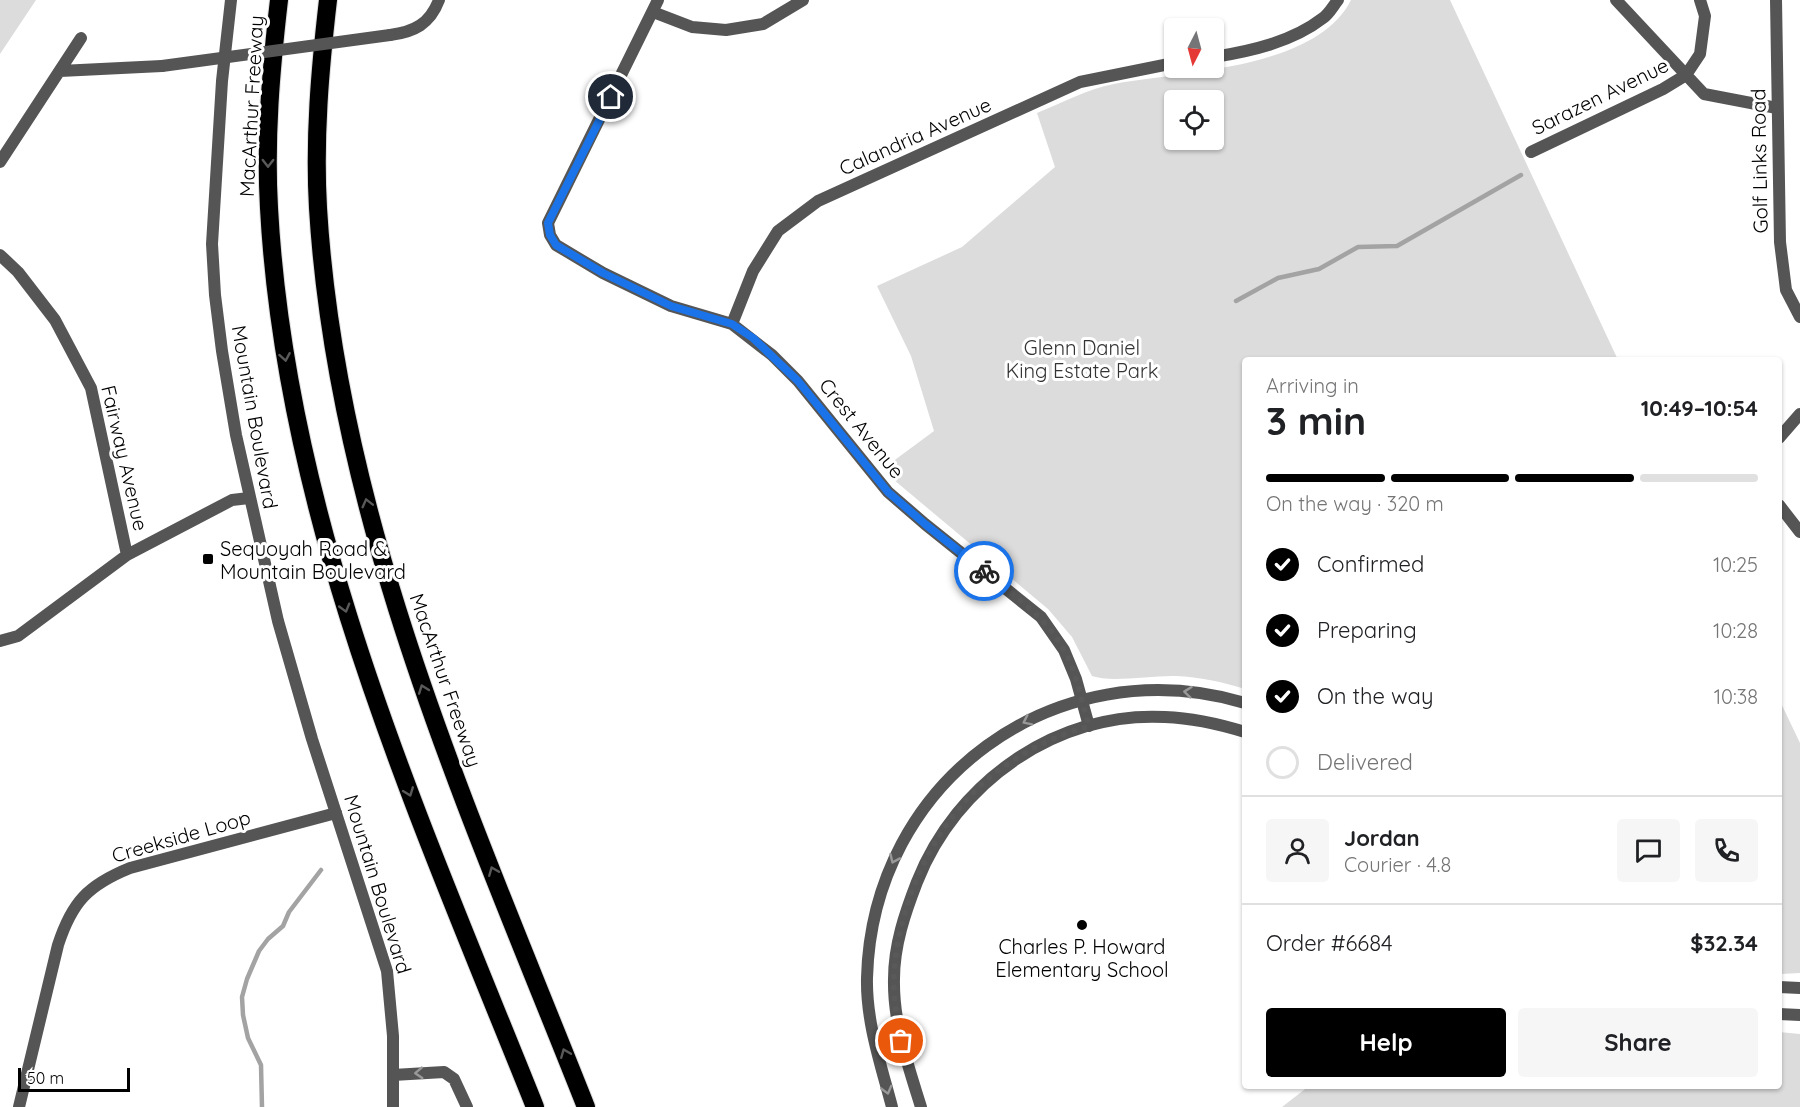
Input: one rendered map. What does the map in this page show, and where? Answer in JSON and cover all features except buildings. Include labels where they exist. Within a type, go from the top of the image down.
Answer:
[{"type":"highway","name":"MacArthur Freeway","points":[[279,0],[271,67],[268,123],[268,206],[283,343],[309,474],[349,620],[395,756],[535,1107]]},
{"type":"highway","name":"MacArthur Freeway","points":[[328,0],[319,73],[318,205],[323,271],[332,336],[357,461],[390,586],[420,681],[586,1107]]},
{"type":"street","name":"Mountain Boulevard","points":[[231,0],[222,81],[212,244],[222,351],[249,498],[280,631],[387,971],[393,1036],[393,1107]]},
{"type":"street","points":[[60,71],[162,66],[390,35],[416,30],[426,20],[439,0]]},
{"type":"street","points":[[658,0],[653,12],[692,27],[726,30],[763,24],[803,0]]},
{"type":"street","points":[[1224,55],[1245,52],[1298,34],[1325,17],[1338,0]]},
{"type":"street","points":[[1616,0],[1704,94],[1777,108]]},
{"type":"street","points":[[1686,75],[1700,54],[1705,16],[1700,0]]},
{"type":"street","name":"Golf Links Road","points":[[1776,0],[1780,242],[1786,290],[1800,317]]},
{"type":"street","name":"Crest Avenue","points":[[653,12],[548,223],[550,235],[556,245],[603,273],[671,306],[732,324],[753,338],[798,381],[888,492],[1041,617],[1064,650],[1089,726]]},
{"type":"street","points":[[0,162],[81,38]]},
{"type":"street","name":"Calandria Avenue","points":[[732,324],[753,271],[778,231],[818,201],[1080,82],[1164,65]]},
{"type":"street","name":"Sarazen Avenue","points":[[1531,152],[1662,89],[1686,75]]},
{"type":"street","name":"Fairway Avenue","points":[[0,255],[18,272],[55,320],[91,388],[127,555]]},
{"type":"street","points":[[1782,435],[1800,414]]},
{"type":"street","points":[[0,641],[18,636],[127,555],[232,500],[249,498]]},
{"type":"street","points":[[1782,509],[1800,532]]},
{"type":"street","points":[[892,1107],[868,1012],[867,978],[875,914],[897,852],[937,793],[959,769],[989,744],[1035,717],[1081,699],[1124,691],[1162,689],[1208,694],[1242,702]]},
{"type":"street","points":[[921,1107],[901,1041],[894,978],[902,922],[923,867],[937,840],[957,811],[1005,766],[1030,750],[1063,734],[1089,726],[1128,718],[1163,717],[1222,725],[1242,731]]},
{"type":"street","name":"Creekside Loop","points":[[19,1107],[58,945],[72,913],[84,895],[100,882],[130,868],[336,813]]},
{"type":"street","points":[[1782,987],[1800,988]]},
{"type":"street","points":[[1782,1014],[1800,1015]]},
{"type":"street","points":[[393,1075],[444,1072],[454,1079],[466,1107]]},
{"type":"green space","points":[[0,0],[36,0],[0,54]]},
{"type":"green space","name":"Glenn Daniel King Estate Park","points":[[1351,0],[1450,0],[1617,357],[1242,357],[1242,688],[1211,680],[1185,677],[1110,679],[1092,676],[1072,637],[1048,609],[894,480],[884,468],[934,431],[911,356],[877,286],[962,247],[1055,167],[1037,113],[1084,93],[1114,84],[1164,77],[1224,78],[1224,67],[1278,54],[1309,41],[1334,23]]},
{"type":"green space","points":[[1782,705],[1800,743],[1800,973],[1782,974]]},
{"type":"green space","points":[[1782,1032],[1800,1034],[1800,1107],[1282,1107],[1305,1089],[1782,1089]]},
{"type":"waterway","points":[[1236,301],[1278,278],[1319,269],[1358,247],[1397,246],[1521,175]]},
{"type":"waterway","points":[[262,1107],[261,1065],[248,1038],[242,997],[259,951],[268,939],[283,926],[289,912],[321,870]]},
{"type":"way so far","points":[[901,1041],[894,978],[902,922],[923,867],[937,840],[967,800],[1005,766],[1030,750],[1063,734],[1089,726],[1076,679],[1064,650],[1041,617],[984,571]]},
{"type":"place","name":"Sequoyah Road & Mountain Boulevard","points":[[208,559]]},
{"type":"place","name":"Charles P. Howard Elementary School","points":[[1082,925]]},
{"type":"route","points":[[611,97],[548,223],[550,235],[556,245],[603,273],[671,306],[732,324],[753,338],[798,381],[888,492],[984,571]]}]
